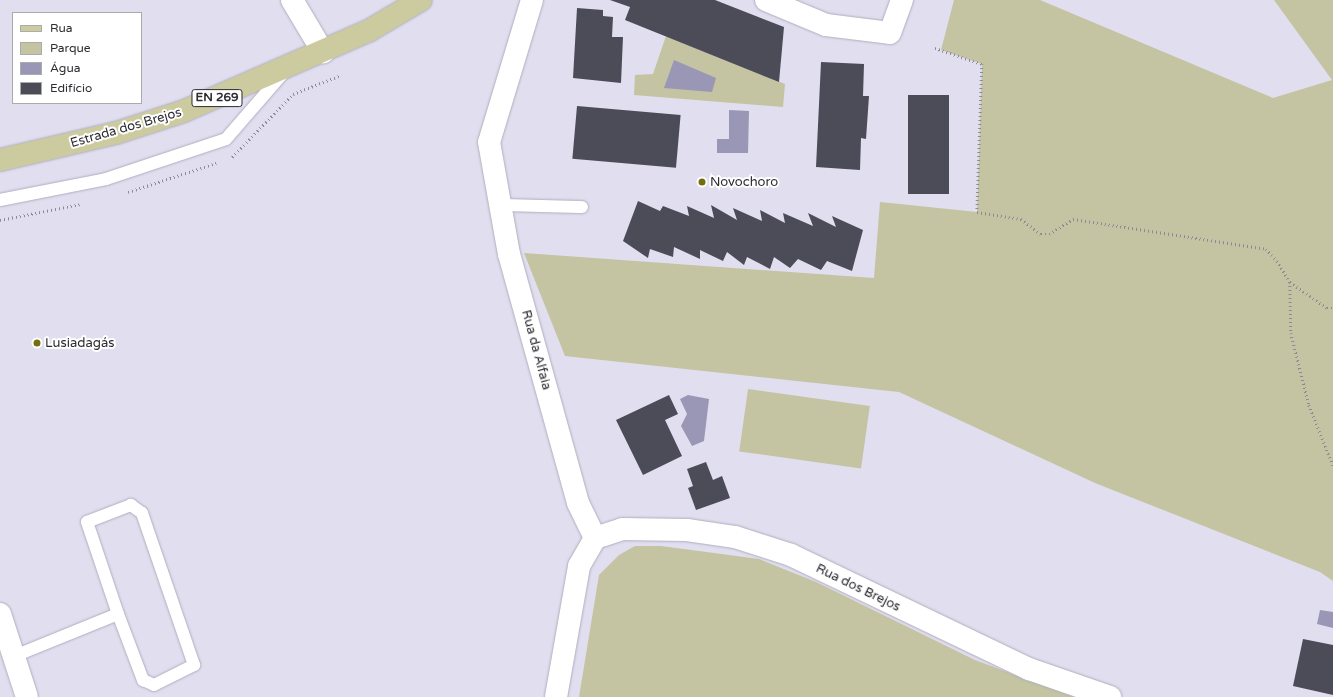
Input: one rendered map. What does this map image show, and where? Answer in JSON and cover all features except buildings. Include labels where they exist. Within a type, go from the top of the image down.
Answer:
[{"type":"main road","name":"Estrada dos Brejos","points":[[0,160],[116,133],[184,111],[285,70],[323,52],[421,0]]},
{"type":"street","points":[[292,0],[323,52]]},
{"type":"street","name":"Rua da Alfaia","points":[[532,0],[489,142],[500,205],[536,352],[578,503],[595,538]]},
{"type":"street","points":[[766,0],[826,24],[890,33],[902,0]]},
{"type":"street","name":"Rua dos Brejos","points":[[595,538],[622,529],[687,530],[735,537],[791,555],[1029,669],[1110,697]]},
{"type":"street","points":[[556,697],[579,566],[595,538]]},
{"type":"street","points":[[0,614],[12,657],[27,697]]},
{"type":"lane","points":[[0,200],[106,179],[226,139],[285,70]]},
{"type":"lane","points":[[500,205],[582,207]]},
{"type":"lane","points":[[131,505],[142,513],[194,665],[154,685],[143,680],[118,614],[87,522],[131,505]]},
{"type":"lane","points":[[12,657],[118,614]]},
{"type":"path","points":[[935,48],[982,64],[977,212],[1021,219],[1041,234],[1049,234],[1072,220],[1266,249],[1290,282],[1327,308],[1333,308]]},
{"type":"path","points":[[1290,282],[1290,333],[1309,405],[1333,465]]},
{"type":"green space","points":[[954,0],[1040,0],[1273,98],[1332,80],[1274,0],[1333,0],[1333,581],[1320,572],[1095,483],[899,392],[565,356],[524,253],[874,278],[880,202],[977,212],[982,64],[941,50]]},
{"type":"green space","points":[[666,36],[785,84],[783,107],[634,95],[635,75],[653,74]]},
{"type":"green space","points":[[748,389],[870,406],[861,469],[739,451]]},
{"type":"green space","points":[[635,546],[661,546],[759,559],[816,582],[975,660],[1075,697],[579,697],[599,575],[619,555]]},
{"type":"water","points":[[674,60],[716,78],[712,92],[664,88]]},
{"type":"water","points":[[729,110],[749,111],[748,153],[717,153],[717,139],[729,139]]},
{"type":"water","points":[[688,395],[709,399],[704,441],[692,446],[681,426],[687,414],[680,399]]},
{"type":"water","points":[[1320,610],[1333,612],[1333,628],[1317,624]]},
{"type":"place","name":"Novochoro","points":[[702,182]]},
{"type":"place","name":"Lusiadagás","points":[[37,343]]}]
